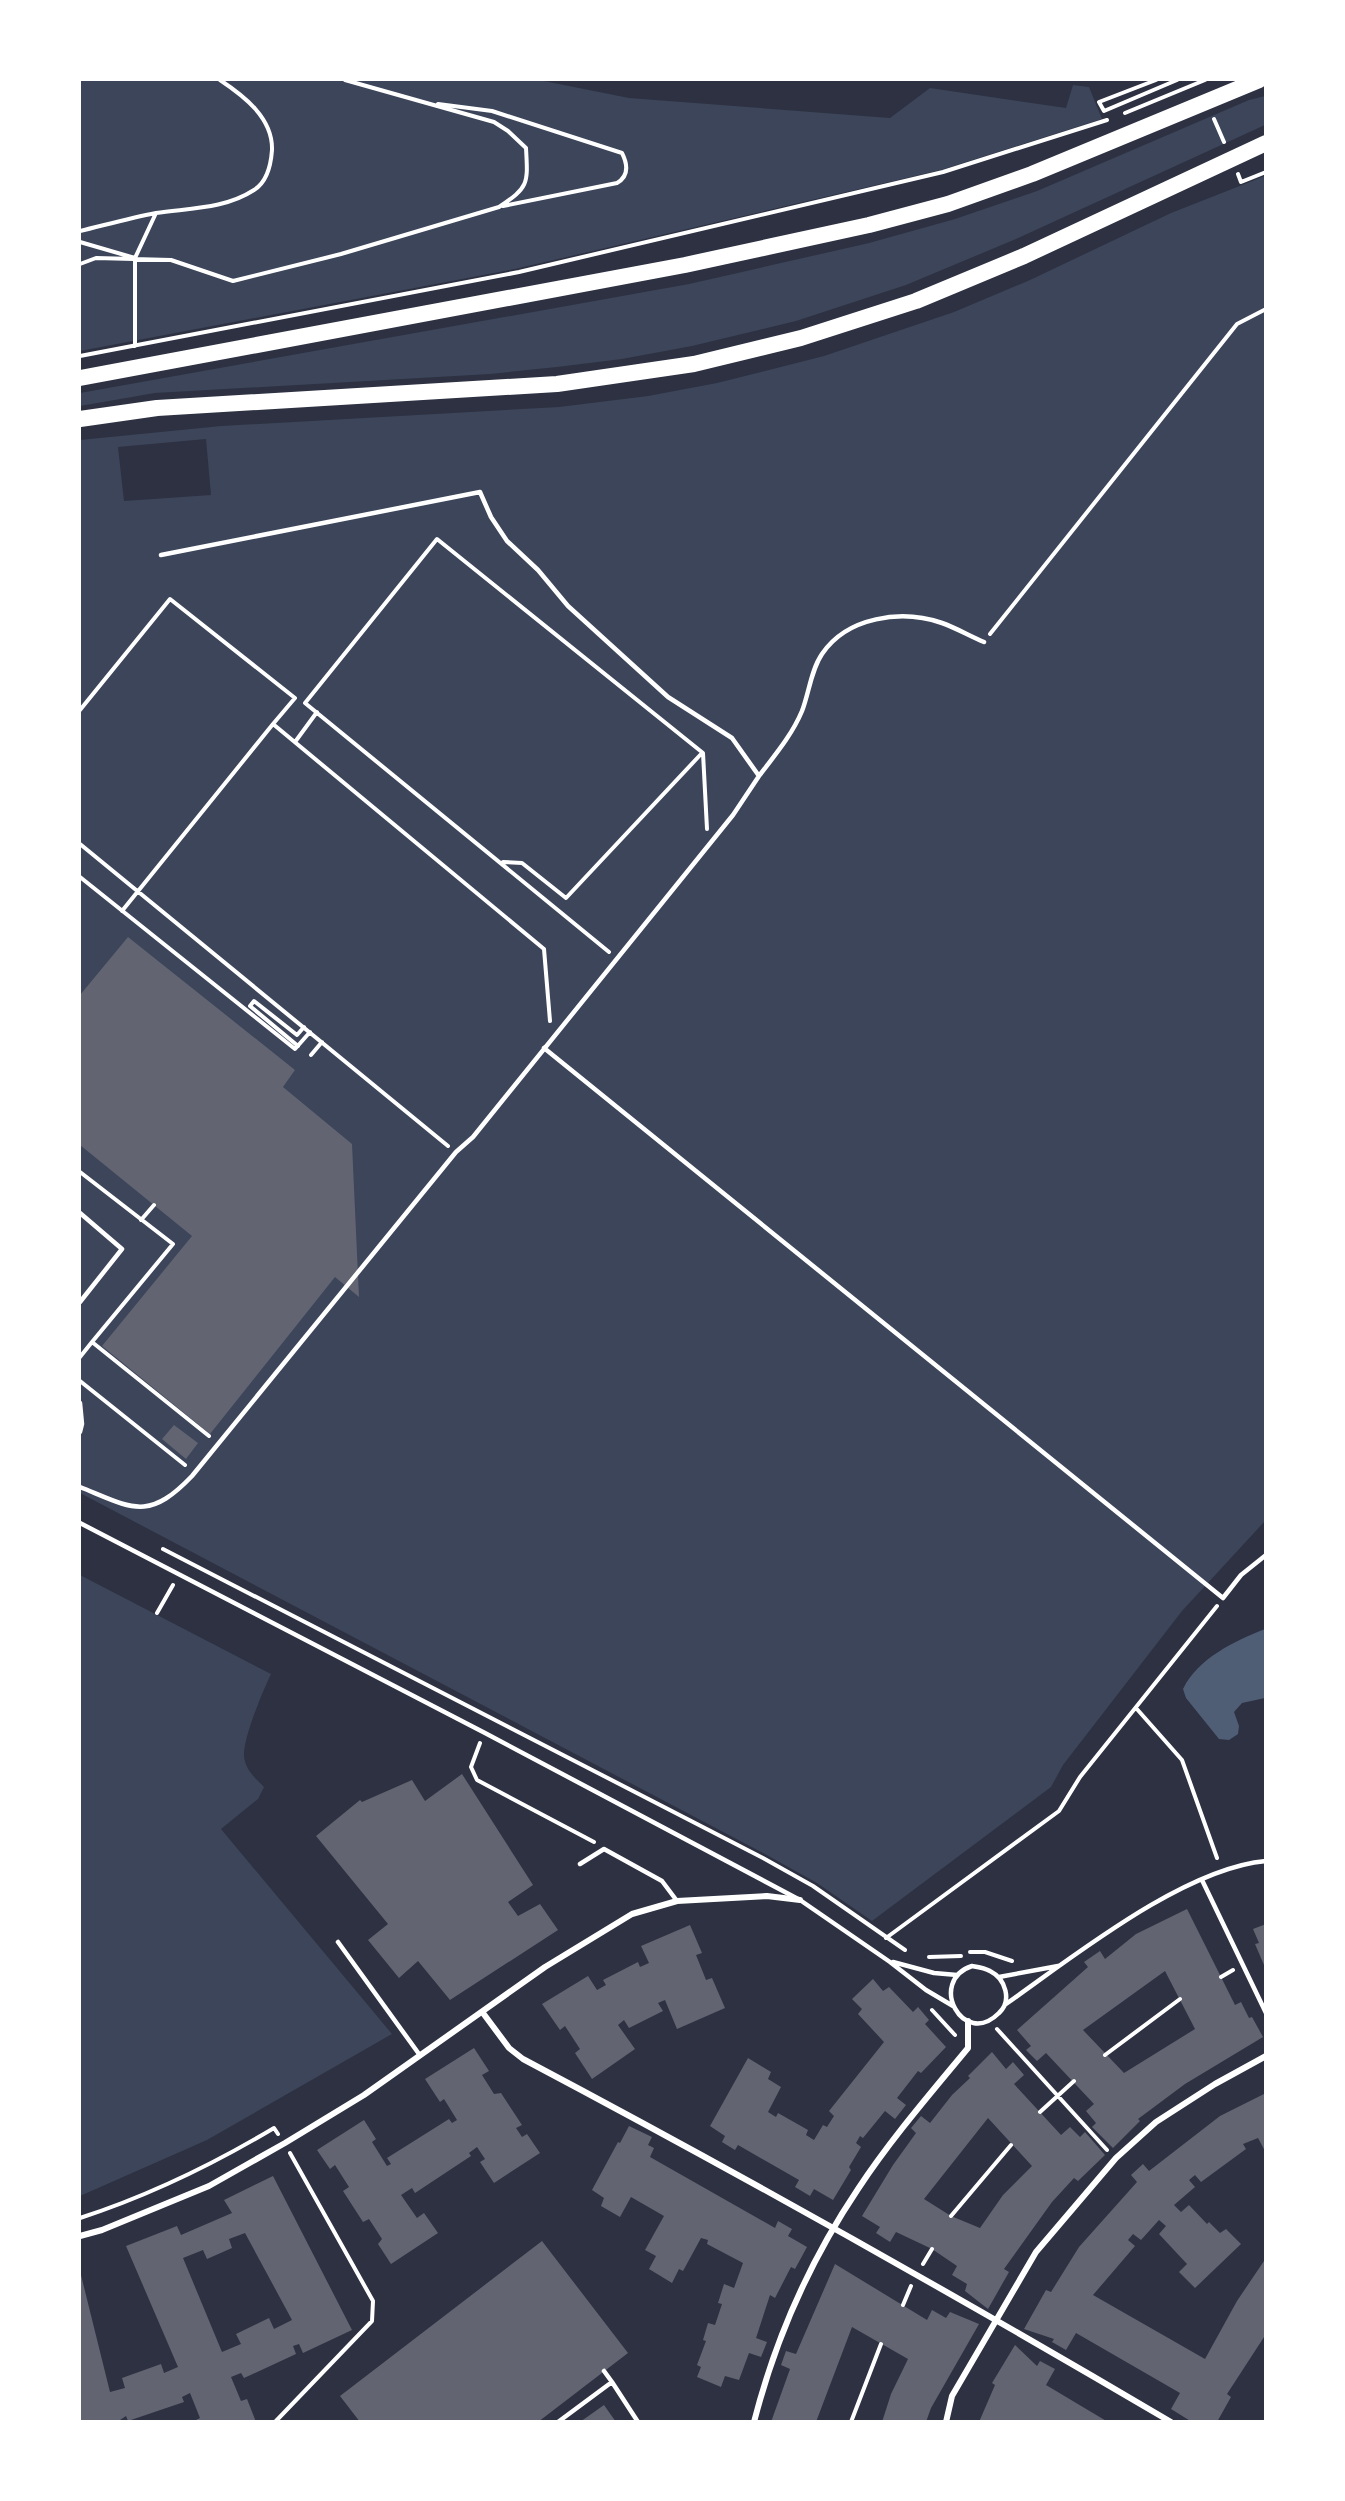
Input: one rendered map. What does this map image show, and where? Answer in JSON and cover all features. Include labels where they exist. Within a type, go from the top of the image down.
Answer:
[{"type":"highway","points":[[80,378],[685,265],[869,225],[948,204],[1032,174],[1259,80]]},
{"type":"highway","points":[[80,419],[157,408],[546,385],[627,376],[694,364],[801,338],[916,301],[1024,256],[1266,143]]},
{"type":"street","points":[[80,2236],[102,2230],[209,2186],[285,2143],[364,2095],[545,1967],[632,1914],[677,1901],[767,1896],[800,1900]]},
{"type":"street","points":[[483,2013],[510,2049],[523,2059],[638,2119],[834,2227],[1171,2421]]},
{"type":"street","points":[[754,2421],[774,2353],[834,2227],[908,2120],[968,2048],[968,2021]]},
{"type":"street","points":[[946,2421],[952,2396],[1036,2252],[1116,2158],[1156,2122],[1215,2084],[1266,2056]]},
{"type":"lane","points":[[161,555],[480,492],[491,517],[507,541],[538,570],[568,606],[668,697],[732,738],[759,776]]},
{"type":"lane","points":[[80,1487],[118,1503],[143,1508],[162,1501],[177,1491],[202,1464],[456,1152],[473,1137],[733,815],[788,737],[802,712],[820,656],[835,639],[861,622],[912,617],[940,623],[984,642]]},
{"type":"lane","points":[[544,1048],[1223,1598],[1241,1575],[1266,1555]]},
{"type":"lane","points":[[80,1213],[122,1249],[80,1302]]},
{"type":"lane","points":[[80,1403],[82,1424],[80,1432]]},
{"type":"lane","points":[[80,1523],[445,1711],[800,1900],[890,1962],[926,1990],[953,2006],[968,2021],[979,2025],[991,2022],[1006,2004],[1132,1917],[1202,1880],[1227,1870],[1266,1861]]},
{"type":"lane","points":[[580,1864],[604,1849],[662,1881],[677,1901]]},
{"type":"lane","points":[[1202,1880],[1266,2013]]},
{"type":"lane","points":[[338,1942],[419,2054]]},
{"type":"lane","points":[[890,1962],[934,1973],[957,1975],[972,1966],[990,1970],[999,1977],[1007,1995],[1006,2004]]},
{"type":"lane","points":[[999,1977],[1061,1965]]},
{"type":"lane","points":[[953,2006],[951,1990],[957,1975]]},
{"type":"lane","points":[[604,2371],[638,2421]]},
{"type":"lane","points":[[558,2421],[612,2382]]},
{"type":"path","points":[[80,231],[156,213],[231,201],[256,190],[271,167],[272,136],[260,114],[241,94],[220,80]]},
{"type":"path","points":[[345,80],[494,122],[508,131],[526,148],[527,172],[522,191],[499,207]]},
{"type":"path","points":[[1156,80],[1099,102],[1104,111],[1177,80]]},
{"type":"path","points":[[1197,80],[1202,90]]},
{"type":"path","points":[[1124,113],[1205,80]]},
{"type":"path","points":[[80,264],[96,258],[171,260],[233,281],[341,254],[499,207],[617,183],[624,179],[627,170],[622,153],[492,111],[424,102]]},
{"type":"path","points":[[1210,110],[1228,152]]},
{"type":"path","points":[[80,356],[519,272],[944,172],[1114,117]]},
{"type":"path","points":[[1237,172],[1241,182],[1266,172]]},
{"type":"path","points":[[135,346],[135,258],[156,213]]},
{"type":"path","points":[[80,242],[135,258]]},
{"type":"path","points":[[984,642],[1237,324],[1266,309]]},
{"type":"path","points":[[616,958],[502,862],[305,703],[438,539],[703,753],[707,845]]},
{"type":"path","points":[[80,710],[170,599],[295,698],[122,911]]},
{"type":"path","points":[[295,742],[317,712]]},
{"type":"path","points":[[273,724],[544,949],[551,1040]]},
{"type":"path","points":[[502,862],[522,863],[566,898],[703,753]]},
{"type":"path","points":[[80,844],[456,1152]]},
{"type":"path","points":[[80,877],[295,1049],[310,1032]]},
{"type":"path","points":[[298,1046],[250,1006],[254,1001],[297,1035],[304,1027]]},
{"type":"path","points":[[311,1055],[322,1042]]},
{"type":"path","points":[[80,1172],[173,1244],[80,1357]]},
{"type":"path","points":[[141,1220],[154,1205]]},
{"type":"path","points":[[92,1342],[214,1440]]},
{"type":"path","points":[[80,1381],[190,1470]]},
{"type":"path","points":[[154,1545],[773,1864],[813,1886],[894,1945],[912,1953]]},
{"type":"path","points":[[157,1613],[174,1584]]},
{"type":"path","points":[[886,1938],[1059,1811],[1080,1777],[1223,1598]]},
{"type":"path","points":[[1136,1708],[1182,1760],[1217,1858],[1208,1863]]},
{"type":"path","points":[[481,1740],[471,1767],[477,1780],[604,1849]]},
{"type":"path","points":[[919,1956],[961,1957],[968,1952],[985,1952],[1019,1962]]},
{"type":"path","points":[[1105,2055],[1180,1999]]},
{"type":"path","points":[[991,2022],[1116,2158]]},
{"type":"path","points":[[1040,2112],[1074,2081]]},
{"type":"path","points":[[80,2218],[113,2207],[189,2175],[274,2128],[285,2143],[373,2301],[372,2321],[275,2421]]},
{"type":"path","points":[[951,2216],[1011,2145]]},
{"type":"path","points":[[851,2421],[880,2344]]},
{"type":"shaded area","points":[[80,80],[539,80],[629,98],[890,118],[930,88],[1066,108],[1073,85],[1089,87],[1102,119],[941,170],[515,269],[80,351]]},
{"type":"shaded area","points":[[1265,96],[1265,125],[1016,239],[906,285],[796,321],[692,346],[622,359],[557,367],[490,374],[155,393],[80,406],[80,393],[689,284],[869,243],[955,219],[1037,191],[1249,100]]},
{"type":"shaded area","points":[[1265,176],[1265,1521],[1182,1611],[1063,1765],[1051,1787],[872,1921],[817,1883],[765,1854],[80,1493],[80,440],[221,426],[559,407],[648,396],[717,383],[824,356],[954,312],[1030,280],[1171,213]],"holes":[[[206,439],[211,495],[124,501],[118,447]]]},
{"type":"shaded area","points":[[80,1575],[271,1674],[250,1727],[244,1756],[248,1769],[264,1787],[258,1799],[221,1829],[392,2034],[207,2140],[80,2196]]},
{"type":"shaded area","points":[[1265,1629],[1265,1698],[1242,1703],[1234,1712],[1239,1726],[1238,1734],[1229,1740],[1219,1739],[1186,1698],[1183,1689],[1198,1668],[1218,1652]]},
{"type":"building","points":[[128,937],[295,1070],[283,1087],[352,1144],[359,1297],[335,1277],[210,1434],[102,1346],[192,1236],[80,1145],[80,995]]},
{"type":"building","points":[[174,1425],[198,1443],[186,1459],[162,1439]]},
{"type":"building","points":[[462,1774],[533,1885],[508,1902],[518,1916],[540,1904],[558,1930],[450,2000],[418,1961],[399,1978],[368,1940],[388,1924],[316,1836],[360,1800],[362,1802],[412,1780],[425,1801]]},
{"type":"building","points":[[1187,1909],[1235,2005],[1241,2002],[1263,2037],[1185,2084],[1138,2119],[1140,2121],[1113,2148],[1092,2127],[1096,2123],[1086,2111],[1094,2104],[1046,2053],[1037,2061],[1026,2050],[1031,2046],[1017,2030],[1088,1967],[1084,1962],[1100,1951],[1105,1959],[1136,1934]],"holes":[[[1165,1971],[1195,2029],[1124,2073],[1083,2030]]]},
{"type":"building","points":[[1266,1924],[1266,1964],[1264,1965],[1255,1944],[1259,1943],[1253,1929]]},
{"type":"building","points":[[690,1925],[702,1953],[696,1955],[706,1980],[712,1978],[725,2008],[677,2029],[665,2000],[658,2003],[663,2011],[629,2028],[624,2020],[618,2025],[635,2049],[592,2079],[575,2053],[580,2049],[565,2026],[560,2030],[542,2004],[588,1976],[597,1990],[606,1985],[603,1980],[638,1962],[640,1967],[649,1963],[641,1946]]},
{"type":"building","points":[[873,1979],[883,1991],[889,1987],[913,2012],[918,2007],[929,2020],[925,2024],[946,2047],[921,2073],[918,2071],[897,2098],[906,2105],[895,2119],[885,2111],[863,2138],[860,2136],[856,2143],[861,2147],[849,2167],[851,2170],[833,2200],[814,2189],[810,2196],[795,2187],[799,2180],[738,2145],[735,2150],[722,2142],[725,2136],[710,2126],[748,2058],[771,2072],[768,2079],[781,2087],[768,2112],[776,2117],[778,2113],[808,2130],[806,2135],[814,2140],[823,2125],[827,2127],[834,2116],[829,2111],[884,2042],[858,2014],[862,2009],[852,1999]]},
{"type":"building","points":[[474,2048],[489,2071],[482,2075],[494,2094],[501,2093],[522,2125],[516,2128],[522,2137],[527,2134],[540,2153],[494,2183],[480,2162],[485,2159],[477,2147],[469,2153],[471,2156],[415,2193],[412,2188],[401,2195],[417,2218],[424,2213],[438,2233],[391,2264],[378,2244],[382,2239],[369,2219],[363,2222],[343,2191],[349,2187],[335,2165],[330,2169],[317,2150],[364,2120],[376,2139],[372,2142],[387,2166],[391,2164],[387,2158],[449,2119],[452,2123],[457,2120],[444,2099],[440,2102],[425,2079]]},
{"type":"building","points":[[992,2052],[1006,2069],[1013,2062],[1024,2075],[1014,2084],[1061,2135],[1070,2127],[1080,2137],[1085,2132],[1105,2155],[1078,2181],[1074,2178],[1052,2202],[1004,2269],[1009,2272],[988,2309],[965,2291],[967,2284],[952,2275],[957,2266],[932,2249],[896,2232],[890,2242],[876,2233],[880,2227],[862,2216],[893,2165],[916,2133],[911,2128],[921,2116],[930,2123],[952,2095],[970,2078],[968,2076]],"holes":[[[988,2118],[1032,2166],[1003,2195],[980,2228],[951,2216],[924,2199]]]},
{"type":"building","points":[[1266,2093],[1266,2153],[1258,2138],[1243,2144],[1246,2149],[1201,2182],[1195,2175],[1189,2180],[1195,2187],[1174,2205],[1181,2212],[1189,2205],[1207,2224],[1209,2222],[1220,2233],[1226,2229],[1241,2244],[1195,2288],[1179,2272],[1187,2264],[1159,2234],[1166,2226],[1159,2220],[1141,2240],[1133,2234],[1128,2240],[1135,2246],[1093,2295],[1205,2359],[1237,2301],[1266,2258],[1266,2334],[1227,2394],[1231,2397],[1217,2422],[1192,2422],[1171,2409],[1180,2393],[1076,2333],[1066,2350],[1052,2342],[1054,2339],[1024,2329],[1046,2290],[1051,2292],[1079,2247],[1137,2182],[1131,2175],[1143,2164],[1149,2171],[1220,2116]]},
{"type":"building","points":[[629,2126],[652,2137],[648,2145],[654,2148],[650,2157],[775,2228],[778,2221],[792,2229],[788,2236],[807,2247],[795,2269],[791,2267],[775,2298],[770,2295],[756,2338],[767,2342],[761,2357],[749,2353],[739,2380],[725,2376],[721,2387],[697,2377],[701,2367],[697,2365],[706,2341],[703,2340],[708,2323],[715,2325],[722,2304],[718,2303],[724,2284],[734,2288],[743,2263],[707,2244],[708,2240],[701,2238],[683,2271],[679,2269],[672,2283],[649,2269],[656,2256],[645,2250],[664,2216],[631,2197],[620,2217],[601,2206],[604,2198],[592,2190]]},
{"type":"building","points":[[273,2176],[352,2330],[303,2353],[299,2344],[293,2346],[296,2354],[244,2378],[241,2373],[231,2377],[241,2401],[247,2399],[256,2422],[192,2422],[200,2418],[190,2393],[182,2397],[184,2402],[128,2421],[126,2416],[117,2422],[80,2422],[80,2271],[110,2392],[125,2388],[122,2378],[161,2364],[164,2373],[178,2367],[126,2246],[177,2226],[181,2235],[232,2213],[224,2200]],"holes":[[[245,2233],[292,2320],[274,2329],[269,2318],[236,2334],[241,2344],[222,2352],[183,2258],[203,2250],[207,2259],[232,2248],[229,2239]]]},
{"type":"building","points":[[542,2241],[628,2353],[538,2422],[360,2422],[340,2396]]},
{"type":"building","points":[[835,2264],[927,2320],[932,2310],[946,2318],[950,2312],[979,2324],[931,2408],[926,2422],[882,2422],[891,2394],[908,2359],[852,2327],[816,2422],[771,2422],[790,2369],[781,2365],[786,2351],[796,2354]]},
{"type":"building","points":[[1015,2345],[1037,2366],[1040,2361],[1055,2369],[1046,2385],[1108,2422],[979,2422],[995,2385],[992,2383]]},
{"type":"building","points":[[604,2405],[616,2422],[580,2422]]}]
